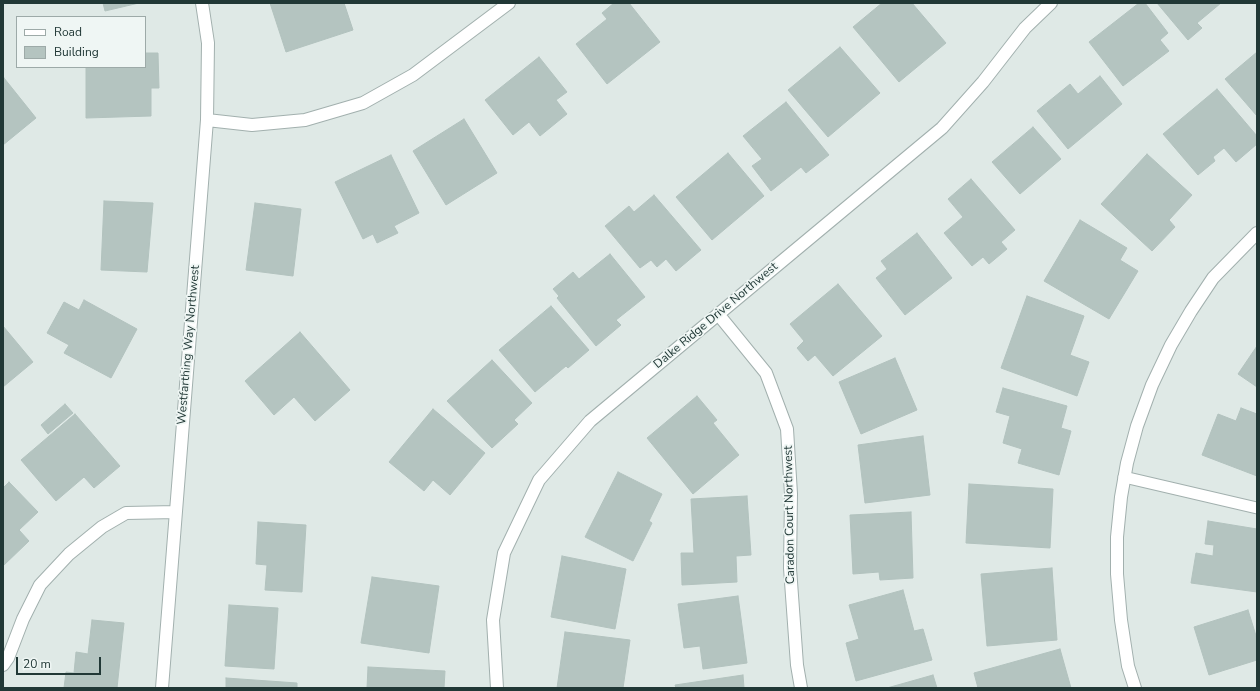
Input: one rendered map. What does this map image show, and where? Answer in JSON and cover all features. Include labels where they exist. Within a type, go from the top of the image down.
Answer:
[{"type":"street","name":"Westfarthing Way Northwest","points":[[162,688],[207,120],[208,43],[202,3]]},
{"type":"street","points":[[207,120],[252,125],[305,120],[363,103],[413,75],[509,3]]},
{"type":"street","name":"Dalke Ridge Drive Northwest","points":[[497,688],[493,620],[504,553],[539,480],[590,421],[942,128],[983,82],[1025,28],[1051,3]]},
{"type":"street","points":[[1135,688],[1128,666],[1120,620],[1117,574],[1117,537],[1124,477],[1137,426],[1152,385],[1171,345],[1191,311],[1213,278],[1257,233]]},
{"type":"street","name":"Caradon Court Northwest","points":[[718,314],[766,373],[787,429],[791,494],[790,568],[797,666],[801,688]]},
{"type":"street","points":[[3,665],[8,658],[23,619],[40,585],[69,554],[102,527],[126,513],[176,512]]},
{"type":"lane","points":[[1124,477],[1257,508]]},
{"type":"building","points":[[103,3],[139,3],[105,11]]},
{"type":"building","points":[[270,3],[344,3],[353,30],[286,52]]},
{"type":"building","points":[[614,3],[629,3],[660,42],[607,84],[576,44],[607,19],[602,13]]},
{"type":"building","points":[[882,3],[912,3],[946,43],[899,82],[853,27]]},
{"type":"building","points":[[1139,3],[1145,3],[1168,33],[1160,40],[1169,51],[1123,86],[1089,42]]},
{"type":"building","points":[[1157,3],[1221,3],[1197,23],[1202,28],[1188,40]]},
{"type":"building","points":[[840,47],[880,93],[828,137],[788,90]]},
{"type":"building","points":[[1257,52],[1257,116],[1225,79]]},
{"type":"building","points":[[146,53],[158,53],[159,88],[151,88],[151,116],[86,118],[86,68],[146,68]]},
{"type":"building","points":[[539,57],[567,92],[556,100],[567,114],[540,136],[529,122],[513,135],[485,100]]},
{"type":"building","points":[[1100,76],[1122,104],[1068,149],[1037,111],[1070,84],[1078,94]]},
{"type":"building","points":[[4,78],[36,118],[3,145],[3,79]]},
{"type":"building","points":[[1217,89],[1257,136],[1257,144],[1236,162],[1224,148],[1213,157],[1215,161],[1198,175],[1163,134]]},
{"type":"building","points":[[786,102],[829,155],[806,173],[801,167],[771,191],[752,166],[762,159],[743,136]]},
{"type":"building","points":[[464,119],[497,173],[446,205],[413,151]]},
{"type":"building","points":[[1033,127],[1061,159],[1020,194],[992,162]]},
{"type":"building","points":[[728,153],[764,196],[712,240],[676,197]]},
{"type":"building","points":[[1147,154],[1192,195],[1169,220],[1175,227],[1152,251],[1101,204]]},
{"type":"building","points":[[391,155],[419,213],[394,226],[398,233],[377,243],[373,234],[363,239],[335,182]]},
{"type":"building","points":[[971,179],[1015,230],[1001,242],[1007,249],[989,264],[983,257],[972,266],[944,233],[963,217],[948,199]]},
{"type":"building","points":[[654,195],[701,250],[676,271],[666,259],[657,267],[651,260],[640,268],[605,226],[629,206],[634,212]]},
{"type":"building","points":[[104,201],[153,203],[147,272],[101,270]]},
{"type":"building","points":[[255,203],[301,209],[293,276],[246,270]]},
{"type":"building","points":[[1080,220],[1127,248],[1120,260],[1138,271],[1109,319],[1044,281]]},
{"type":"building","points":[[917,233],[952,278],[905,315],[876,278],[887,269],[881,261]]},
{"type":"building","points":[[610,254],[645,297],[616,320],[621,325],[596,346],[557,298],[559,296],[553,289],[573,272],[579,279]]},
{"type":"building","points":[[838,284],[882,336],[833,376],[815,355],[808,361],[797,348],[804,341],[790,324]]},
{"type":"building","points":[[1027,296],[1084,316],[1070,355],[1089,362],[1077,396],[1001,368]]},
{"type":"building","points":[[84,300],[137,329],[111,378],[64,353],[69,345],[47,333],[64,302],[79,310]]},
{"type":"building","points":[[551,306],[589,350],[568,368],[566,366],[535,392],[499,350]]},
{"type":"building","points":[[3,326],[33,362],[3,387]]},
{"type":"building","points":[[300,332],[350,390],[315,421],[294,397],[274,415],[245,381]]},
{"type":"building","points":[[1257,346],[1257,387],[1238,374]]},
{"type":"building","points":[[895,358],[917,410],[861,434],[839,382]]},
{"type":"building","points":[[492,360],[532,403],[514,420],[518,424],[492,448],[447,401]]},
{"type":"building","points":[[1003,388],[1067,406],[1061,428],[1071,431],[1059,475],[1018,463],[1022,449],[1003,443],[1010,416],[996,412]]},
{"type":"building","points":[[697,396],[717,420],[713,423],[739,455],[693,494],[647,438]]},
{"type":"building","points":[[65,404],[73,413],[48,434],[41,425]]},
{"type":"building","points":[[1241,408],[1257,414],[1257,476],[1202,455],[1218,414],[1236,421]]},
{"type":"building","points":[[433,409],[485,453],[450,495],[433,480],[424,491],[389,462]]},
{"type":"building","points":[[75,414],[120,466],[94,488],[84,477],[56,501],[21,460]]},
{"type":"building","points":[[923,436],[930,495],[865,503],[858,445]]},
{"type":"building","points":[[618,472],[662,494],[649,521],[652,523],[633,561],[585,537]]},
{"type":"building","points":[[9,482],[38,512],[19,530],[29,541],[3,566],[3,488]]},
{"type":"building","points":[[969,484],[1053,489],[1050,548],[966,543]]},
{"type":"building","points":[[747,496],[751,555],[736,556],[737,582],[682,585],[681,553],[694,553],[691,499]]},
{"type":"building","points":[[911,512],[913,578],[880,580],[879,572],[853,574],[850,515]]},
{"type":"building","points":[[1208,521],[1257,529],[1257,592],[1191,583],[1196,553],[1213,556],[1214,545],[1205,544]]},
{"type":"building","points":[[258,522],[306,525],[302,592],[265,590],[267,565],[256,564]]},
{"type":"building","points":[[562,556],[626,569],[615,629],[551,617]]},
{"type":"building","points":[[1052,568],[1057,640],[987,646],[981,574]]},
{"type":"building","points":[[372,577],[439,586],[429,653],[361,643]]},
{"type":"building","points":[[903,590],[914,631],[923,629],[932,660],[856,681],[846,643],[859,639],[849,605]]},
{"type":"building","points":[[738,596],[747,663],[703,669],[700,646],[684,648],[678,604]]},
{"type":"building","points":[[229,605],[278,608],[274,669],[225,666]]},
{"type":"building","points":[[1248,610],[1257,639],[1257,660],[1209,675],[1194,627]]},
{"type":"building","points":[[92,620],[124,623],[117,688],[64,688],[66,672],[74,673],[76,652],[88,654]]},
{"type":"building","points":[[565,632],[630,640],[623,688],[557,688]]},
{"type":"building","points":[[1060,649],[1071,688],[978,688],[974,673]]},
{"type":"building","points":[[368,667],[445,671],[444,688],[367,688]]},
{"type":"building","points":[[743,675],[744,688],[676,688],[675,685]]},
{"type":"building","points":[[933,675],[937,688],[887,688]]},
{"type":"building","points":[[226,678],[297,683],[297,688],[226,688]]}]
